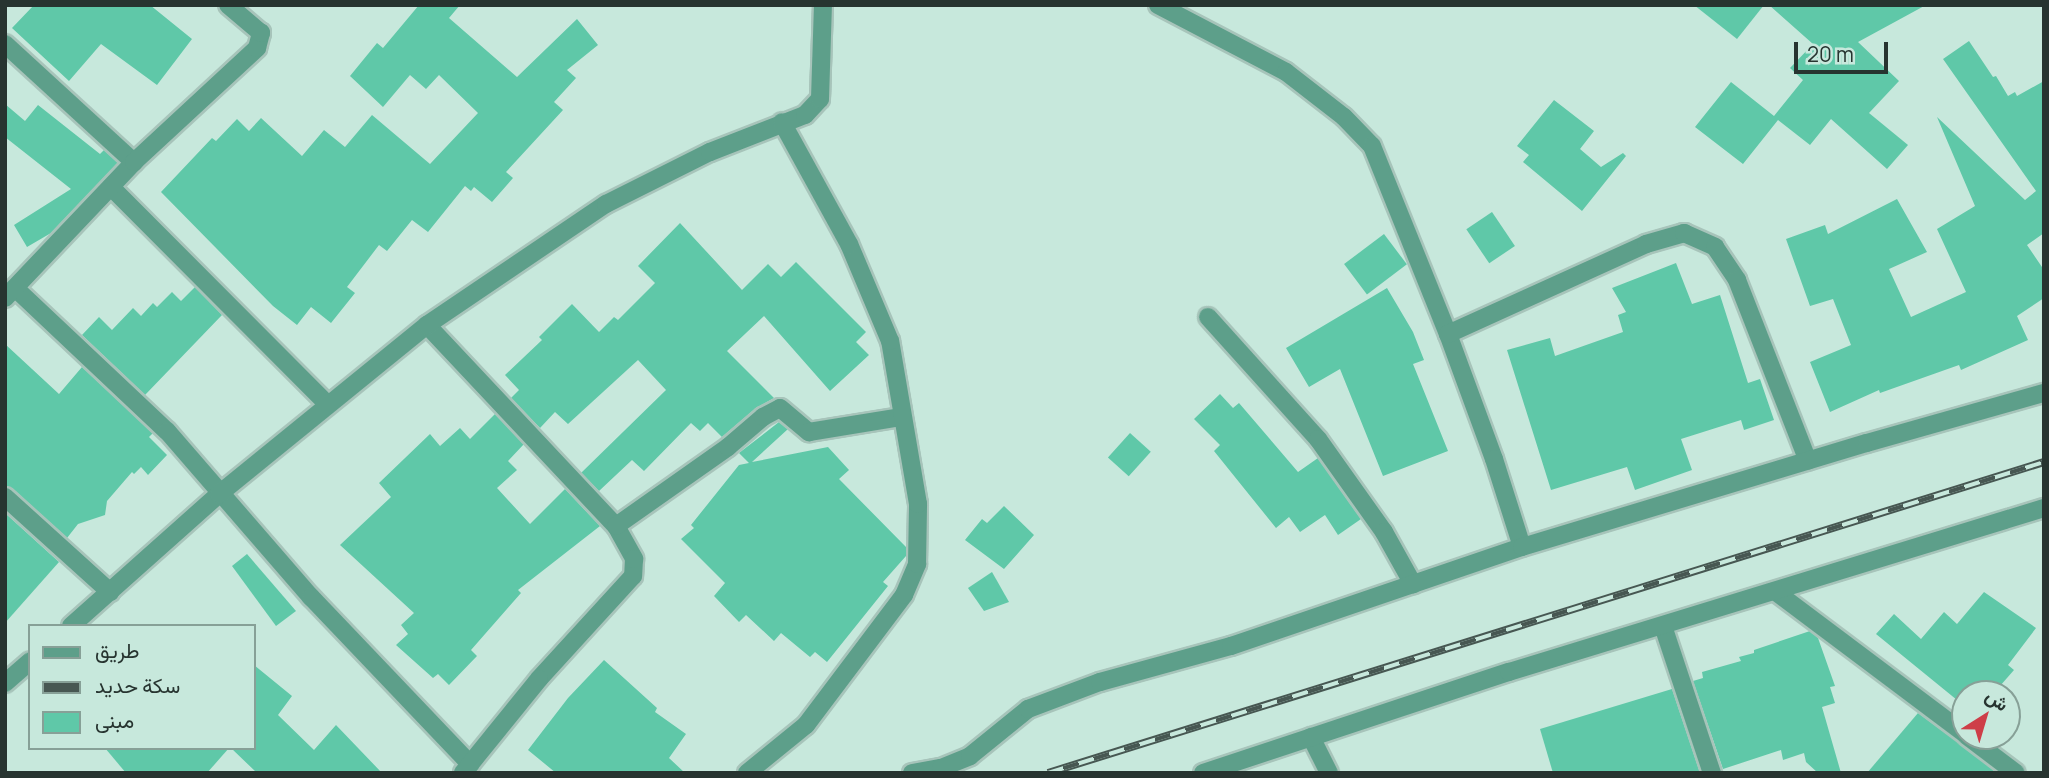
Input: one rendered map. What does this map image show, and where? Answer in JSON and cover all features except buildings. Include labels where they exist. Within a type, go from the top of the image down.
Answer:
[{"type":"street","points":[[228,5],[261,33],[257,48],[134,162],[10,293],[167,430],[219,494],[467,769],[538,678],[633,576],[634,559],[616,526],[427,325]]},
{"type":"street","points":[[73,624],[219,494],[427,325],[606,204],[710,152],[805,115],[820,99],[823,5]]},
{"type":"street","points":[[1158,5],[1286,72],[1344,117],[1372,146],[1448,334],[1494,459],[1522,547]]},
{"type":"street","points":[[5,44],[134,162]]},
{"type":"street","points":[[747,773],[806,725],[904,595],[917,564],[918,504],[890,341],[849,244],[782,122]]},
{"type":"street","points":[[111,187],[327,404]]},
{"type":"street","points":[[1448,334],[1646,244],[1684,233],[1715,247],[1737,280],[1808,460]]},
{"type":"street","points":[[1208,317],[1318,439],[1384,532],[1413,584]]},
{"type":"street","points":[[912,773],[941,768],[970,756],[1028,709],[1100,682],[1231,646],[1522,547],[1808,460],[2044,393]]},
{"type":"street","points":[[616,526],[728,447],[763,417],[780,408],[808,432],[902,417]]},
{"type":"street","points":[[5,497],[110,592]]},
{"type":"street","points":[[1203,773],[2044,508]]},
{"type":"street","points":[[1776,592],[1951,724]]},
{"type":"street","points":[[1663,626],[1712,773]]},
{"type":"street","points":[[5,682],[28,663]]},
{"type":"street","points":[[1311,737],[1329,773]]},
{"type":"street","points":[[1986,750],[2016,773]]},
{"type":"railway","points":[[1048,773],[2044,462]]}]
